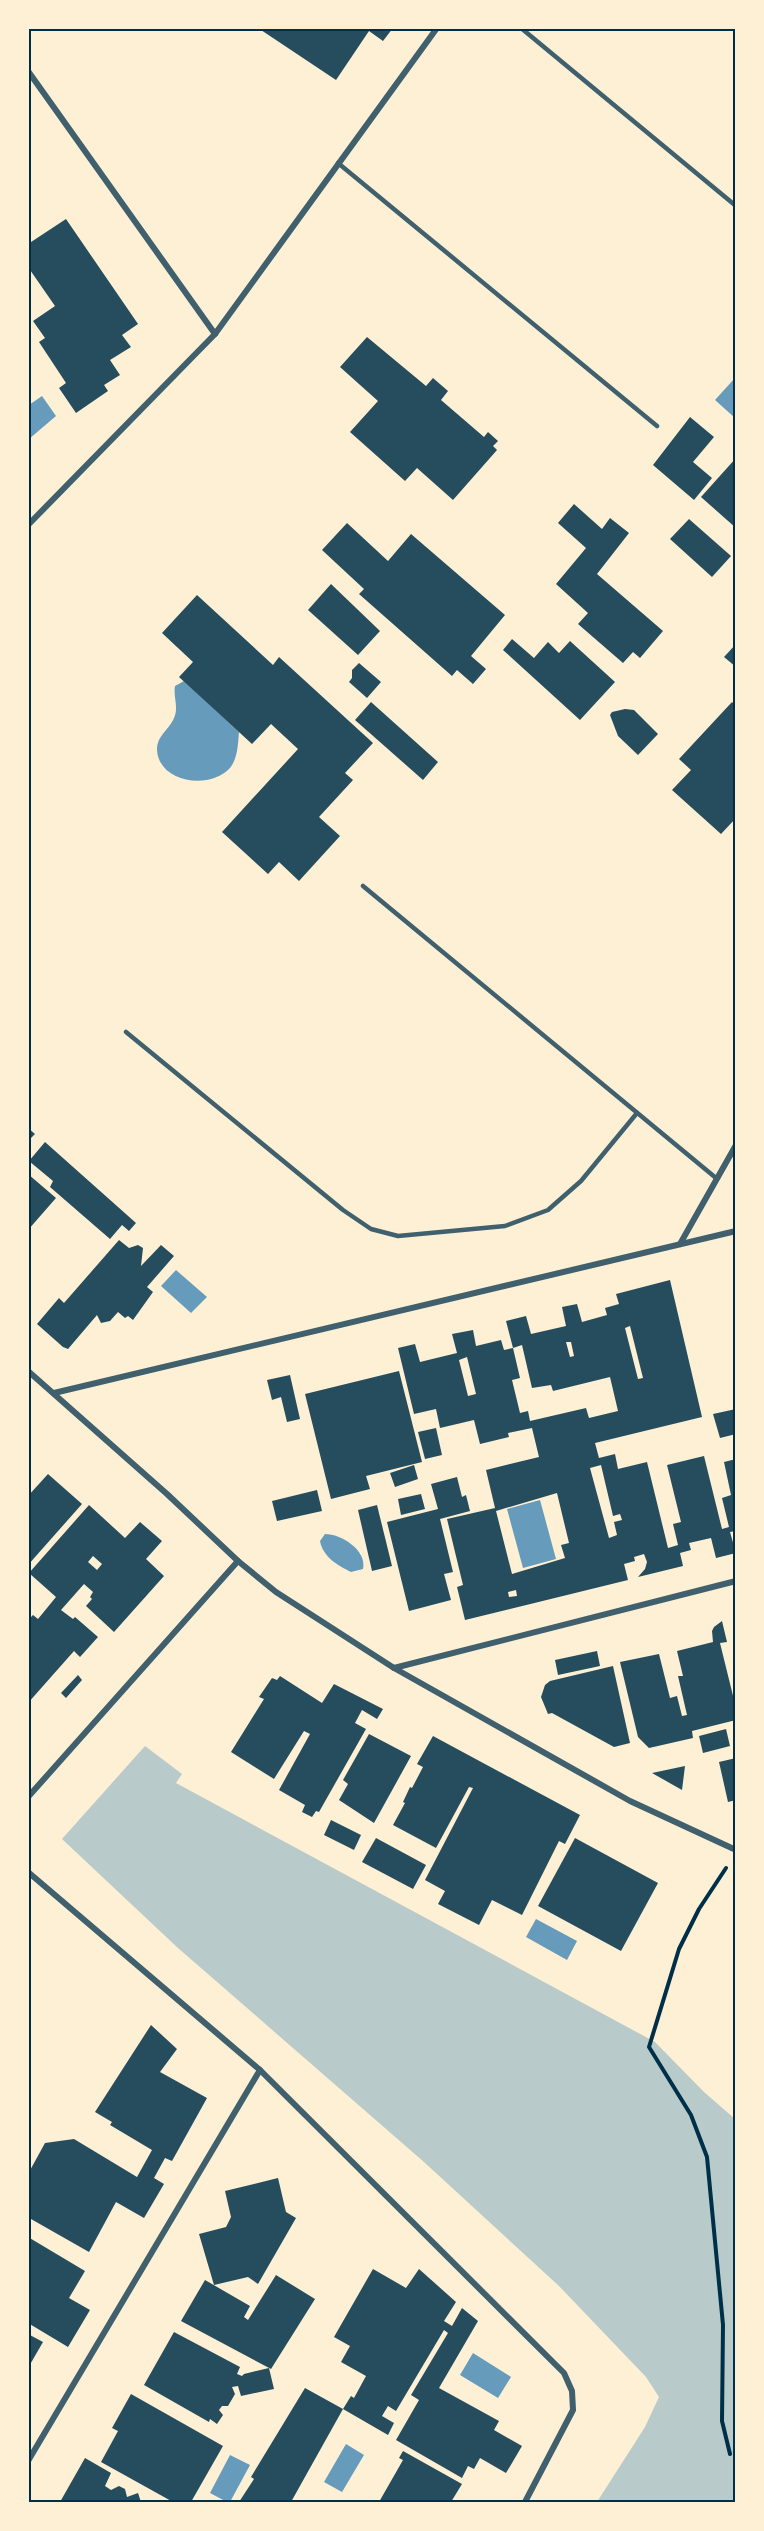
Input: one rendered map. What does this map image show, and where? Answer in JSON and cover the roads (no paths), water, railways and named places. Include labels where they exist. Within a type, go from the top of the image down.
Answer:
[{"type":"street","points":[[28,525],[215,334],[437,28]]},
{"type":"street","points":[[28,70],[215,334]]},
{"type":"street","points":[[680,1244],[735,1145]]},
{"type":"street","points":[[54,1393],[735,1231]]},
{"type":"street","points":[[28,1371],[238,1561],[276,1592],[394,1668],[630,1801],[735,1850]]},
{"type":"street","points":[[28,1797],[238,1561]]},
{"type":"street","points":[[394,1668],[735,1581]]},
{"type":"street","points":[[28,1872],[260,2070],[564,2373],[572,2391],[573,2409],[525,2502]]},
{"type":"street","points":[[28,2461],[260,2070]]},
{"type":"lane","points":[[521,28],[735,206]]},
{"type":"lane","points":[[338,163],[657,426]]},
{"type":"lane","points":[[363,886],[716,1179]]},
{"type":"lane","points":[[126,1032],[343,1210],[371,1229],[398,1236],[505,1226],[548,1210],[581,1181],[637,1113]]},
{"type":"water","points":[[734,379],[735,381],[735,418],[715,400]]},
{"type":"water","points":[[42,396],[56,416],[29,439],[29,405]]},
{"type":"water","points":[[184,681],[239,732],[233,764],[221,775],[210,779],[187,780],[176,776],[166,770],[157,750],[161,736],[175,714],[175,686]]},
{"type":"water","points":[[176,1270],[207,1297],[191,1313],[161,1286]]},
{"type":"water","points":[[540,1500],[556,1559],[523,1568],[507,1509]]},
{"type":"water","points":[[325,1534],[352,1544],[361,1556],[363,1569],[351,1572],[331,1560],[324,1552],[320,1541]]},
{"type":"water","points":[[536,1919],[577,1941],[567,1960],[526,1937]]},
{"type":"water","points":[[473,2353],[511,2377],[498,2398],[460,2375]]},
{"type":"water","points":[[346,2444],[364,2455],[342,2492],[324,2482]]},
{"type":"water","points":[[230,2455],[250,2465],[230,2502],[227,2502],[210,2493]]}]
